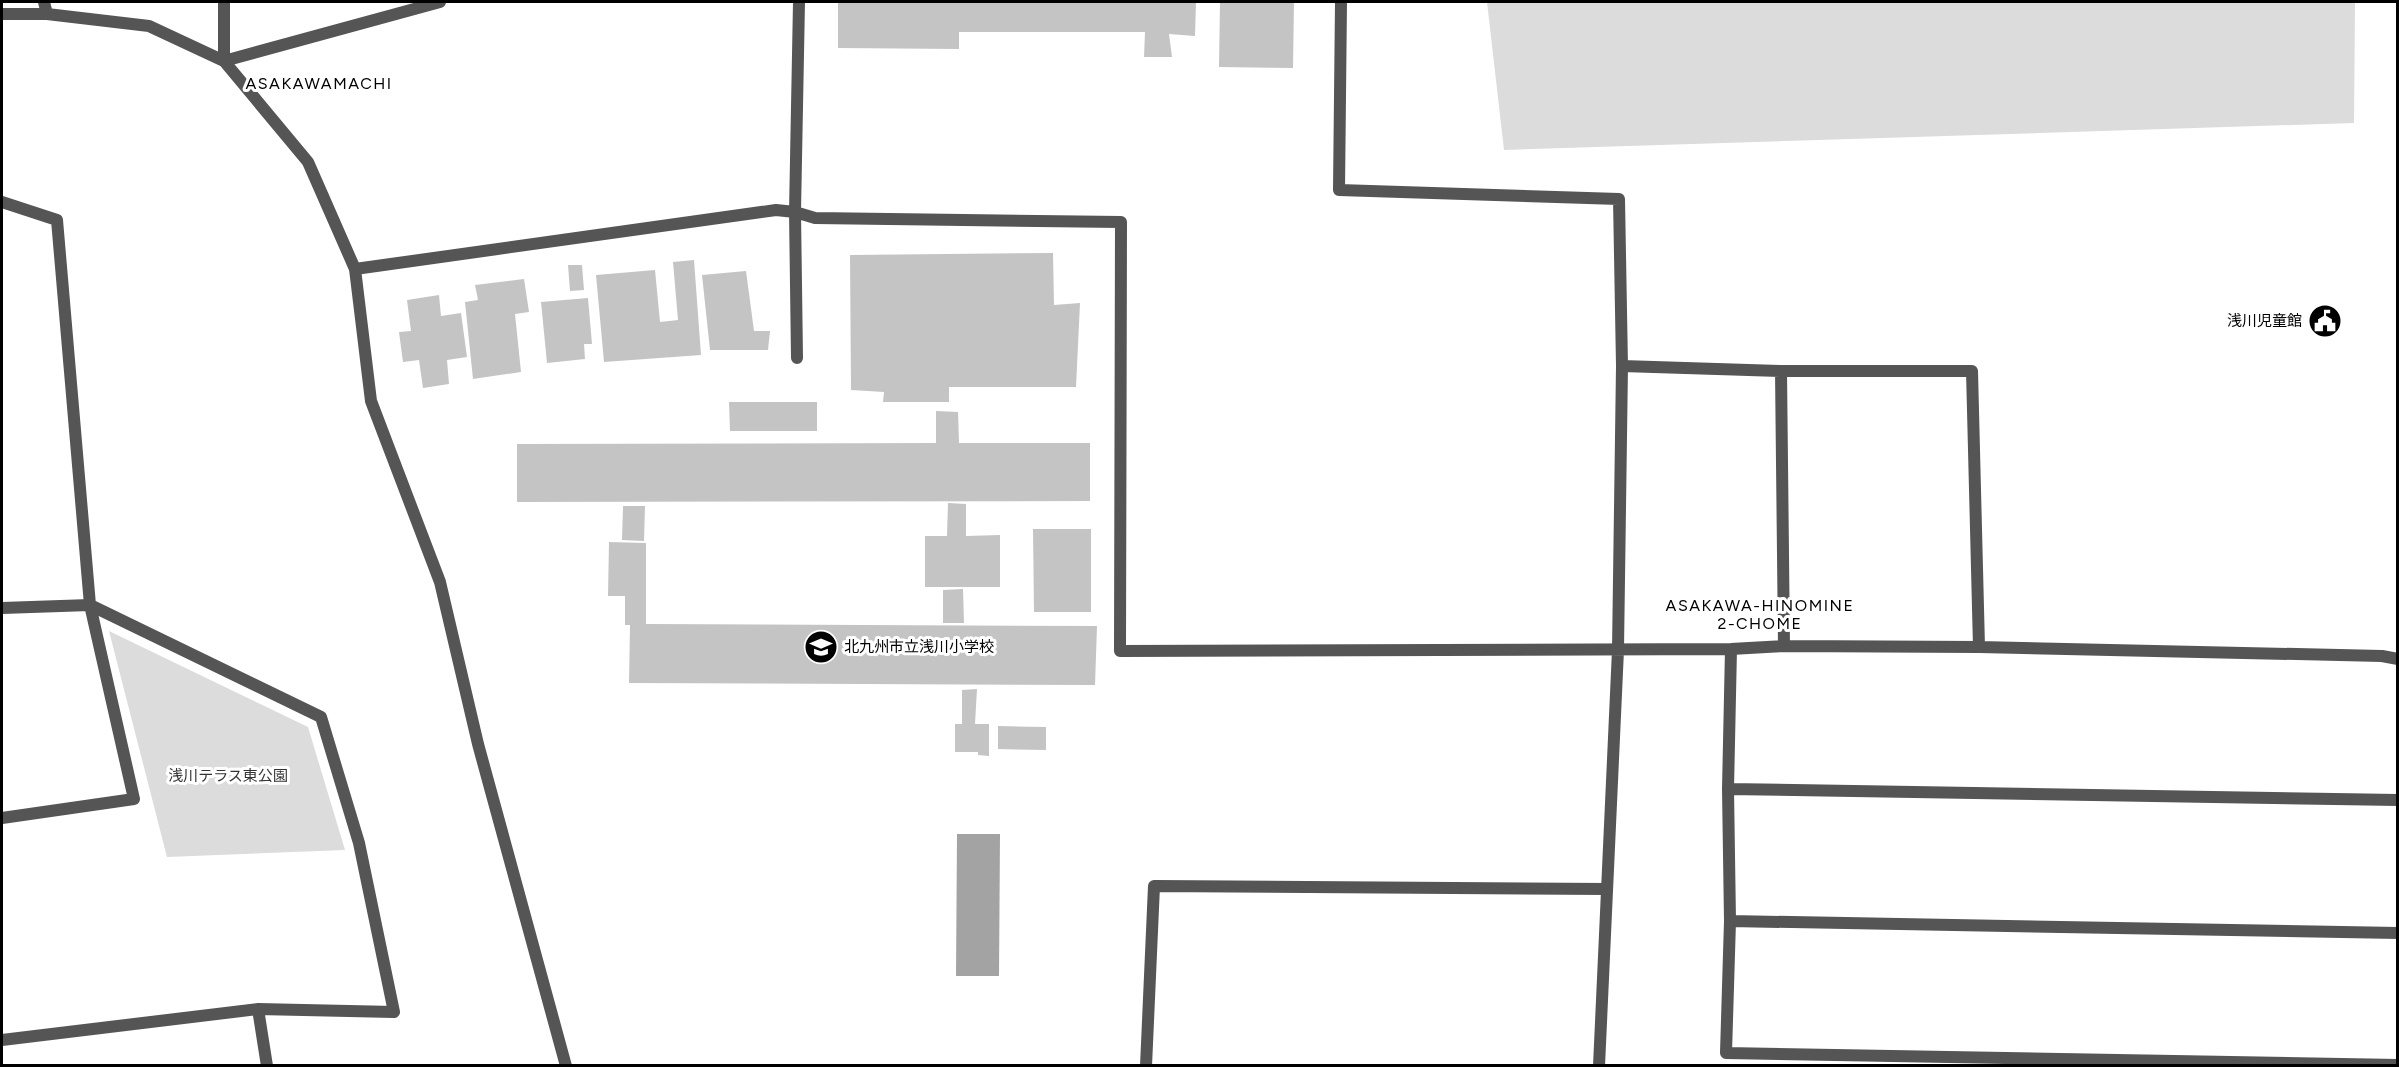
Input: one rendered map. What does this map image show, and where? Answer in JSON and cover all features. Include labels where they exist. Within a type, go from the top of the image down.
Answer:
[{"type":"street","points":[[224,2],[224,61]]},
{"type":"street","points":[[224,61],[440,2]]},
{"type":"street","points":[[797,357],[795,212],[799,2]]},
{"type":"street","points":[[1341,2],[1339,190],[1619,199],[1622,366],[1617,650],[1599,1065]]},
{"type":"street","points":[[2,14],[45,8],[149,26],[224,61],[308,162],[355,269],[371,401],[440,582],[478,744],[566,1065]]},
{"type":"street","points":[[2,202],[57,220],[90,605],[134,799],[2,818]]},
{"type":"street","points":[[355,269],[776,210],[795,212],[815,218],[1120,222],[1120,651],[1617,650],[1784,646],[1979,647],[2382,656],[2397,659]]},
{"type":"street","points":[[1622,366],[1781,371],[1972,371],[1979,647]]},
{"type":"street","points":[[1781,371],[1784,646]]},
{"type":"street","points":[[2,608],[90,605],[321,717],[358,843],[394,1012],[258,1009],[2,1040]]},
{"type":"street","points":[[1731,649],[1728,789],[1730,921],[1726,1053],[2397,1065]]},
{"type":"street","points":[[1728,789],[2397,800]]},
{"type":"street","points":[[1146,1065],[1154,886],[1607,889]]},
{"type":"street","points":[[1730,921],[2397,933]]},
{"type":"street","points":[[258,1009],[267,1065]]},
{"type":"green space","points":[[1487,2],[2355,2],[2354,123],[1504,150]]},
{"type":"green space","name":"浅川テラス東公園","points":[[109,631],[308,727],[345,850],[167,857]]},
{"type":"shaded area","points":[[957,834],[1000,834],[999,976],[956,976]]},
{"type":"building","points":[[838,2],[1196,2],[1195,36],[1169,34],[1172,57],[1144,57],[1145,32],[959,32],[959,49],[838,48]]},
{"type":"building","points":[[1220,2],[1294,2],[1293,68],[1219,67]]},
{"type":"building","points":[[1053,253],[1054,305],[1080,303],[1076,387],[949,387],[949,402],[883,402],[884,392],[851,390],[850,255]]},
{"type":"building","points":[[694,260],[701,355],[604,362],[596,275],[655,270],[660,322],[678,320],[673,262]]},
{"type":"building","points":[[568,265],[582,265],[584,290],[570,291]]},
{"type":"building","points":[[746,271],[754,331],[770,331],[768,350],[710,350],[702,275]]},
{"type":"building","points":[[524,279],[529,312],[515,314],[521,372],[473,379],[465,302],[478,300],[475,285]]},
{"type":"building","points":[[439,295],[441,316],[461,313],[467,357],[447,360],[449,384],[423,388],[419,360],[403,362],[399,332],[411,331],[407,300]]},
{"type":"building","points":[[588,298],[592,344],[584,344],[585,359],[547,363],[541,302]]},
{"type":"building","points":[[729,402],[817,402],[817,431],[730,431]]},
{"type":"building","points":[[936,411],[958,412],[959,443],[1090,443],[1090,501],[517,502],[517,444],[936,443]]},
{"type":"building","points":[[948,503],[966,504],[966,536],[1000,535],[1000,587],[925,587],[925,536],[947,536]]},
{"type":"building","points":[[623,506],[645,506],[644,541],[622,540]]},
{"type":"building","points":[[1033,529],[1091,529],[1091,612],[1034,612]]},
{"type":"building","points":[[609,542],[646,543],[646,624],[1097,626],[1095,685],[629,683],[630,625],[625,625],[625,596],[608,596]]},
{"type":"building","points":[[963,589],[964,623],[943,623],[943,590]]},
{"type":"building","points":[[977,689],[975,724],[989,724],[989,756],[978,755],[978,752],[955,752],[955,724],[962,724],[962,690]]},
{"type":"building","points":[[998,726],[1046,727],[1046,750],[998,749]]},
{"type":"place","name":"浅川児童館","points":[[2325,321]]},
{"type":"place","name":"北九州市立浅川小学校","points":[[821,647]]},
{"type":"district","name":"ASAKAWAMACHI","points":[[319,83]]},
{"type":"district","name":"ASAKAWA-HINOMINE 2-CHOME","points":[[1760,614]]}]
